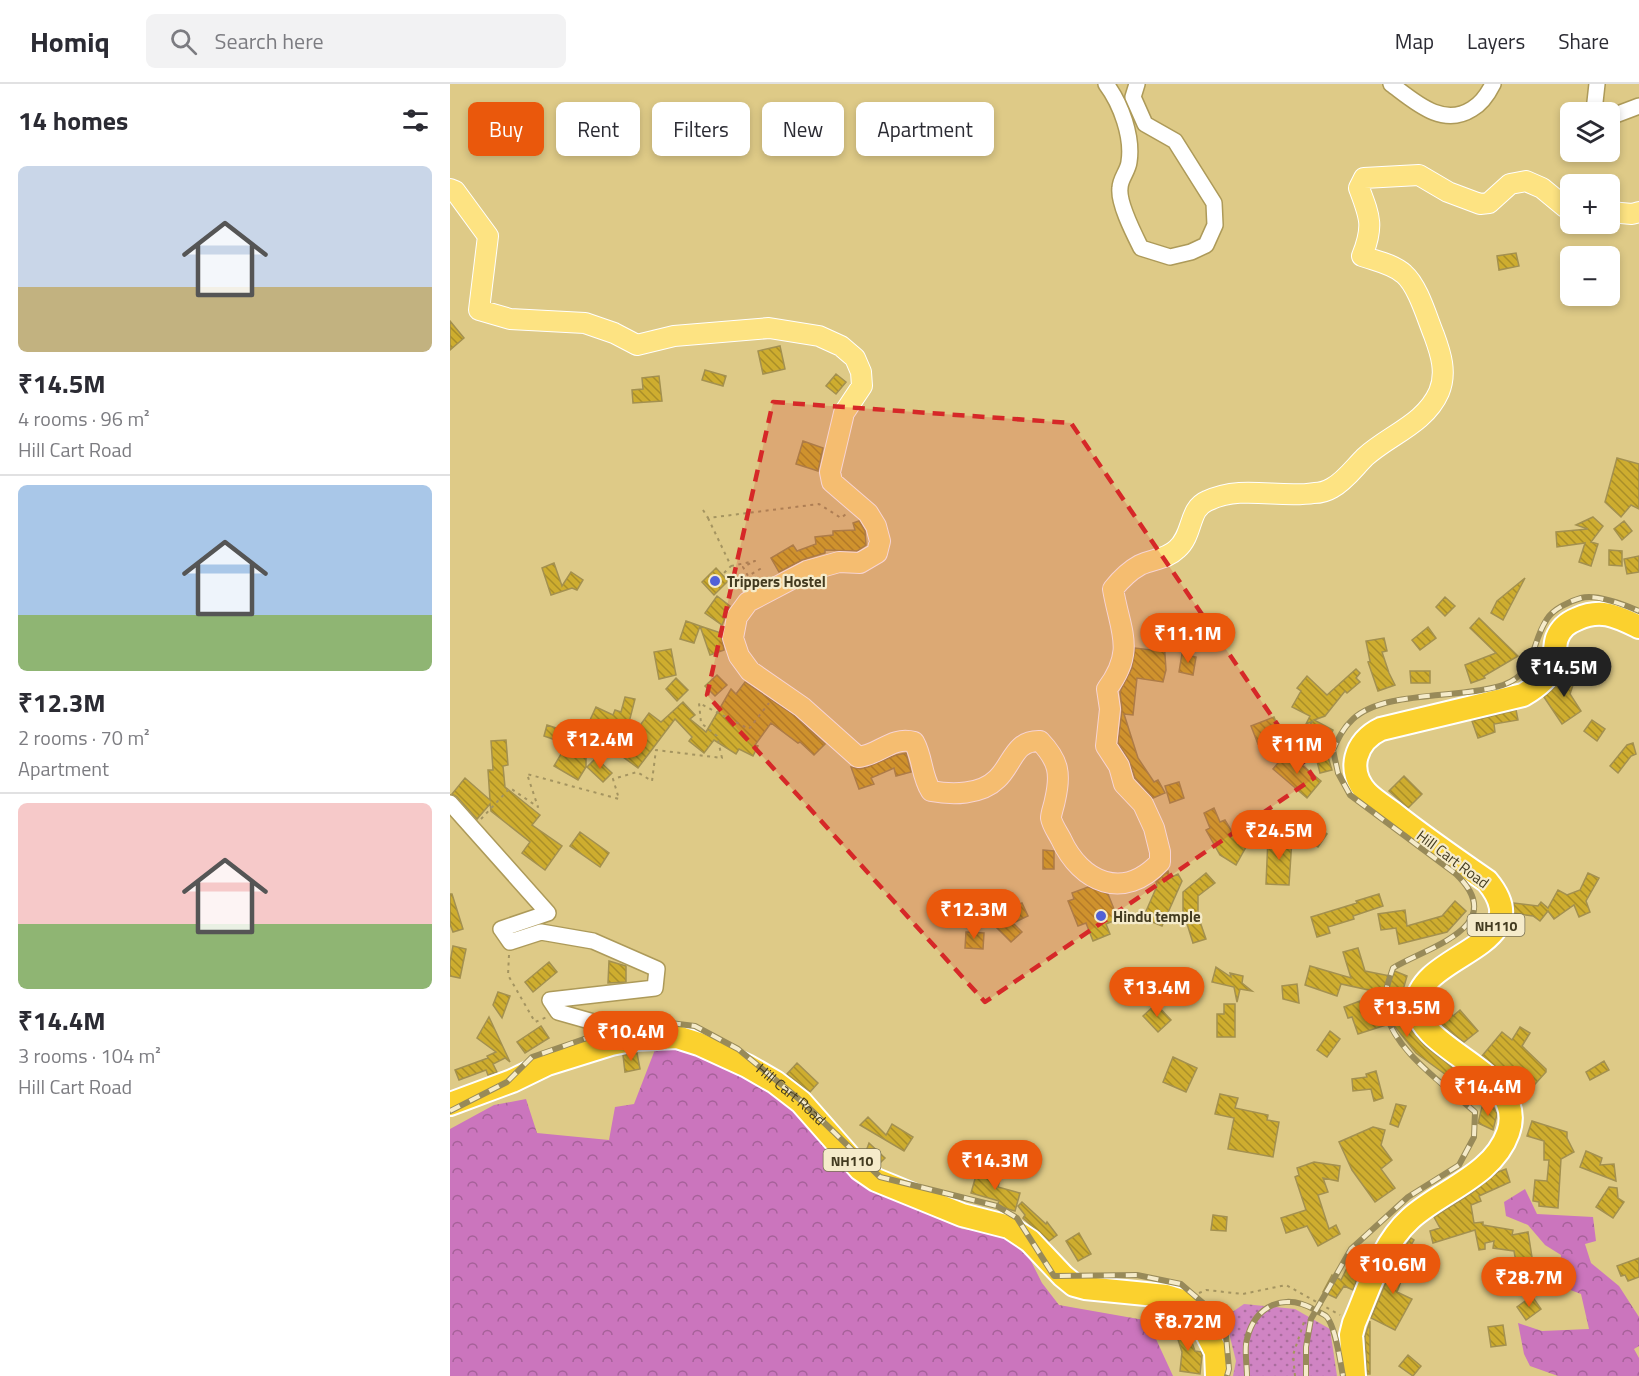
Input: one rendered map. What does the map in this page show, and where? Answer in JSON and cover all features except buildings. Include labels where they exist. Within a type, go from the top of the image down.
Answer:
[{"type":"highway","name":"Hill Cart Road","points":[[1354,1376],[1351,1342],[1354,1323],[1396,1235],[1410,1219],[1480,1170],[1497,1153],[1507,1136],[1511,1122],[1507,1098],[1498,1087],[1437,1038],[1419,1016],[1417,1004],[1421,991],[1429,981],[1489,938],[1498,923],[1502,906],[1497,893],[1487,881],[1367,793],[1358,775],[1356,756],[1369,734],[1381,729],[1523,695],[1540,684],[1553,666],[1556,639],[1563,627],[1578,618],[1598,612],[1612,615],[1639,627]]},
{"type":"highway","name":"Hill Cart Road","points":[[450,1104],[512,1081],[547,1064],[610,1044],[636,1039],[677,1037],[699,1044],[747,1066],[775,1083],[801,1102],[860,1169],[876,1180],[962,1215],[1009,1227],[1030,1241],[1074,1285],[1166,1296],[1179,1300]]},
{"type":"highway","points":[[1179,1300],[1198,1316],[1216,1352],[1217,1376]]},
{"type":"main road","points":[[450,189],[454,191],[488,236],[479,310],[510,319],[585,323],[615,333],[638,345],[674,336],[769,328],[819,336],[841,346],[855,358],[861,372],[862,386],[844,413],[830,472],[832,482],[868,513],[876,526],[880,541],[877,553],[860,563],[838,562],[807,571],[748,602],[737,617],[733,638],[739,656],[750,671],[802,707],[858,757],[868,756],[904,739],[914,742],[920,753],[924,780],[931,791],[949,795],[985,787],[998,779],[1020,747],[1029,741],[1040,741],[1058,766],[1059,782],[1051,819],[1066,850],[1080,869],[1101,882],[1119,884],[1150,872],[1160,861],[1160,852],[1154,828],[1143,804],[1124,784],[1119,766],[1106,746],[1110,709],[1107,689],[1118,674],[1124,658],[1123,627],[1113,589],[1125,575],[1141,564],[1164,558],[1176,550],[1186,539],[1194,512],[1204,502],[1230,492],[1313,494],[1330,489],[1346,478],[1380,444],[1420,418],[1438,393],[1443,378],[1442,358],[1415,290],[1404,274],[1390,266],[1362,256],[1369,239],[1370,222],[1359,188],[1364,178],[1419,175],[1448,192],[1480,204],[1489,203],[1510,184],[1526,181],[1542,188],[1560,203]]},
{"type":"main road","points":[[1620,213],[1639,212]]},
{"type":"street","points":[[1106,84],[1116,97],[1129,141],[1129,163],[1119,188],[1127,221],[1141,248],[1170,257],[1191,252],[1206,245],[1215,225],[1214,203],[1175,141],[1145,124],[1133,97],[1137,84]]},
{"type":"street","points":[[1391,84],[1429,111],[1448,117],[1463,115],[1478,105],[1493,84]]},
{"type":"street","points":[[1594,102],[1597,84]]},
{"type":"street","points":[[1620,113],[1639,106]]},
{"type":"street","points":[[450,803],[548,913],[501,929],[510,942],[541,932],[593,941],[657,969],[655,988],[550,1000],[558,1012],[604,1025],[610,1044]]},
{"type":"path","points":[[708,518],[819,504],[841,518],[856,502]]},
{"type":"path","points":[[703,510],[731,566]]},
{"type":"path","points":[[722,575],[731,566],[755,561],[743,567],[748,576],[760,569],[761,572]]},
{"type":"path","points":[[473,827],[510,788],[538,807],[527,774],[619,799],[614,778],[637,772],[652,781],[656,750],[722,758],[717,736],[701,723],[699,703],[749,729],[778,691]]},
{"type":"path","points":[[510,942],[508,975],[535,1022],[558,1012]]},
{"type":"path","points":[[1179,1300],[1206,1290],[1243,1294],[1286,1285],[1354,1323]]},
{"type":"path","points":[[1295,1376],[1293,1355],[1304,1322],[1311,1319]]},
{"type":"highlighted area","points":[[773,402],[1071,423],[1314,778],[985,1002],[707,695]]},
{"type":"green space","points":[[678,1046],[694,1050],[777,1093],[876,1192],[962,1229],[986,1232],[1008,1239],[1030,1259],[1042,1283],[1059,1305],[1161,1323],[1156,1339],[1173,1376],[450,1376],[450,1129],[494,1105],[526,1099],[537,1133],[609,1140],[615,1107],[634,1104],[656,1047]]},
{"type":"green space","points":[[1525,1189],[1537,1214],[1593,1217],[1596,1241],[1585,1244],[1591,1263],[1619,1286],[1639,1317],[1639,1346],[1634,1349],[1639,1358],[1639,1376],[1558,1376],[1530,1366],[1524,1354],[1518,1323],[1542,1331],[1589,1329],[1581,1294],[1560,1286],[1561,1255],[1545,1245],[1528,1225],[1506,1216],[1504,1202]]},
{"type":"shaded area","points":[[1244,1304],[1295,1309],[1330,1329],[1337,1376],[1233,1376],[1236,1361],[1225,1317]]},
{"type":"railway","points":[[1306,1376],[1306,1347],[1311,1319],[1351,1249],[1408,1197],[1459,1165],[1474,1137],[1475,1112],[1434,1078],[1407,1050],[1388,1020],[1385,1005],[1387,986],[1393,968],[1442,943],[1458,933],[1469,921],[1474,908],[1470,892],[1456,874],[1350,795],[1338,773],[1333,750],[1346,726],[1353,719],[1384,703],[1486,689],[1514,680],[1527,665],[1547,619],[1567,603],[1587,597],[1618,603],[1639,611]]},
{"type":"railway","points":[[450,1111],[507,1082],[532,1057],[610,1030],[670,1023],[695,1026],[738,1049],[805,1104],[880,1177],[997,1206],[1017,1218],[1054,1276],[1137,1275],[1181,1284],[1210,1309],[1226,1336],[1229,1369],[1227,1376]]},
{"type":"railway","points":[[1247,1376],[1246,1343],[1251,1327],[1264,1310],[1282,1302],[1304,1305],[1327,1317],[1335,1337],[1343,1376]]},
{"type":"place","name":"Trippers Hostel","points":[[715,581]]},
{"type":"place","name":"Hindu temple","points":[[1101,916]]}]
